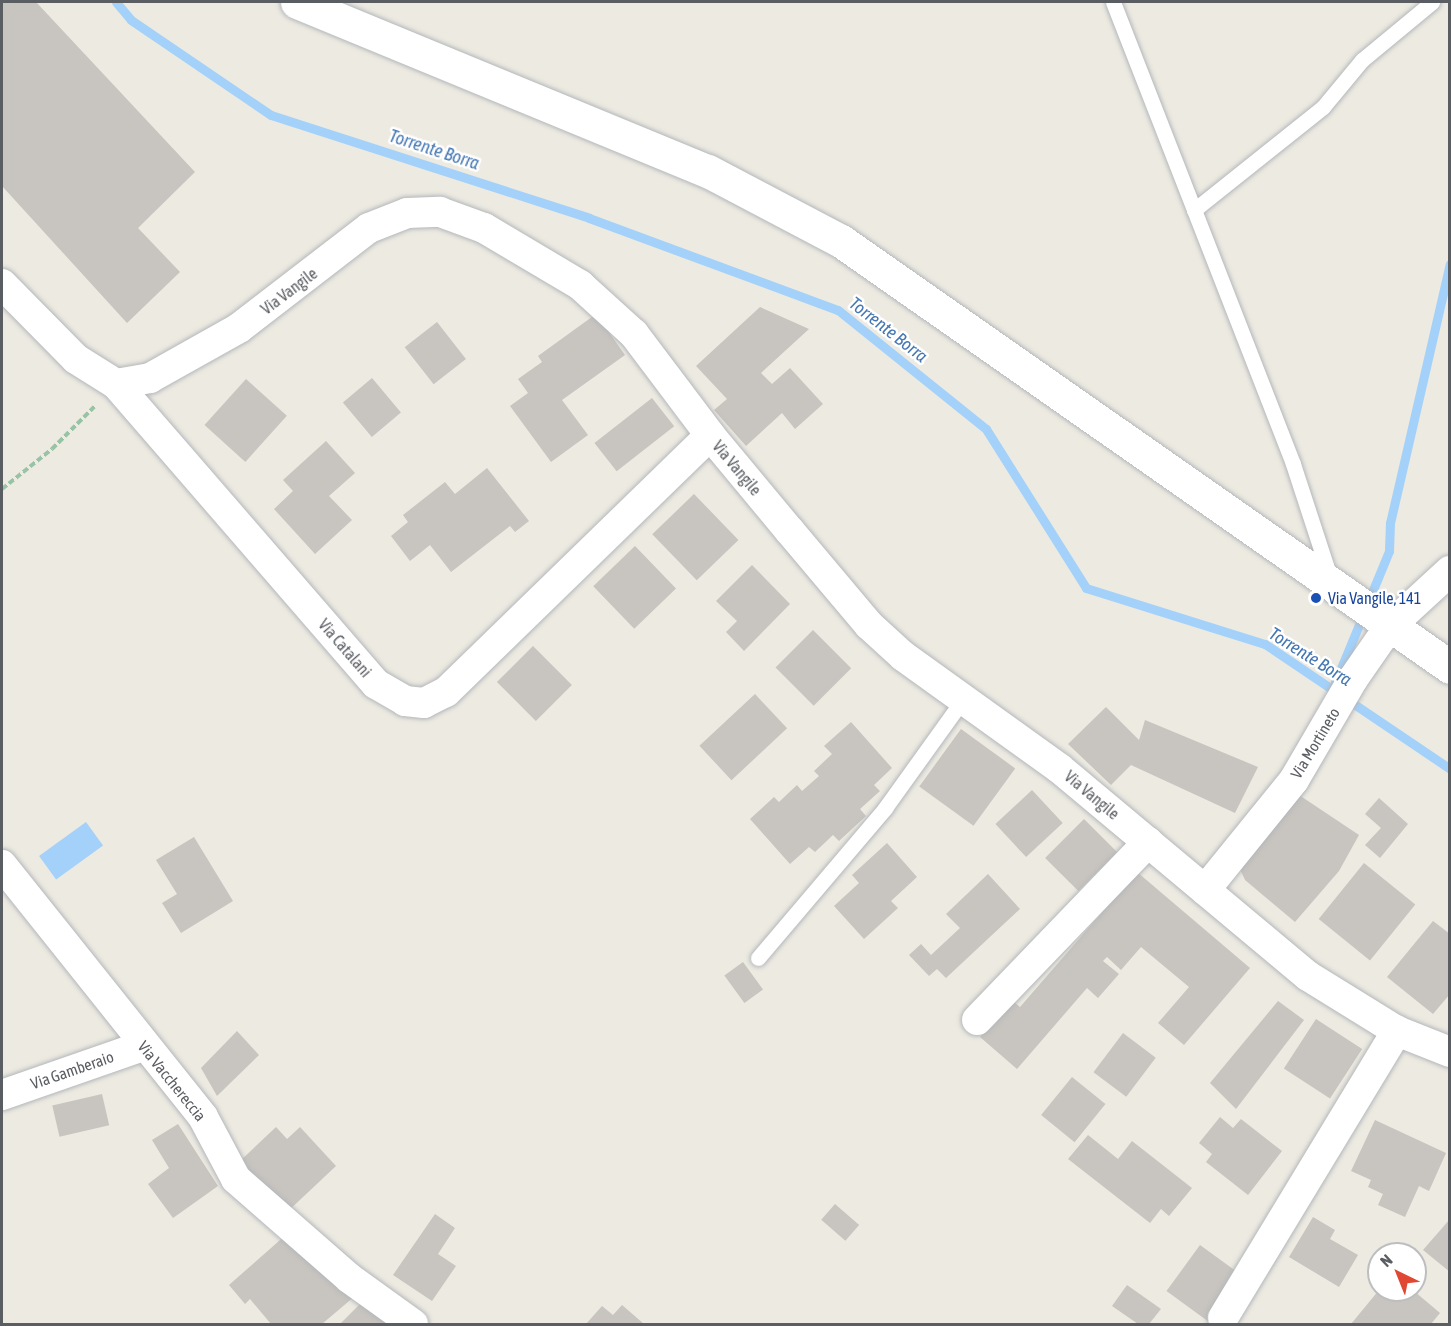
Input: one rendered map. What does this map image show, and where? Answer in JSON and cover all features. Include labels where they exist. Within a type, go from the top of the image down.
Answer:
[{"type":"street","points":[[297,2],[708,171],[841,241],[1449,667]]},
{"type":"street","name":"Via Vangile","points":[[116,384],[150,378],[239,328],[369,228],[407,213],[440,212],[484,228],[580,285],[634,334],[710,435],[869,625],[962,701],[1059,768],[1308,976],[1397,1031],[1449,1052]]},
{"type":"street","points":[[2,286],[76,359],[116,384]]},
{"type":"street","name":"Via Catalani","points":[[116,384],[376,684],[405,702],[424,703],[446,692],[710,435]]},
{"type":"street","name":"Via Mortineto","points":[[1204,890],[1294,780],[1353,679],[1389,627],[1449,571]]},
{"type":"street","points":[[977,1020],[1148,842]]},
{"type":"street","name":"Via Vacchereccia","points":[[2,864],[143,1046],[203,1117],[236,1179],[349,1278],[413,1324]]},
{"type":"street","points":[[1223,1318],[1397,1031]]},
{"type":"street","name":"Via Gamberaio","points":[[2,1095],[143,1046]]},
{"type":"lane","points":[[1113,2],[1293,464],[1332,583]]},
{"type":"lane","points":[[1194,210],[1323,107],[1362,60],[1432,2]]},
{"type":"lane","points":[[758,958],[885,808],[962,701]]},
{"type":"path","points":[[2,489],[51,449],[116,384]]},
{"type":"water","points":[[86,822],[103,845],[56,880],[39,856]]},
{"type":"building","points":[[2,2],[36,2],[195,172],[138,228],[180,272],[127,323],[2,186]]},
{"type":"building","points":[[760,307],[809,329],[761,373],[772,384],[790,368],[823,404],[795,429],[782,413],[746,446],[714,410],[727,399],[696,366]]},
{"type":"building","points":[[596,314],[625,355],[562,400],[588,435],[551,462],[510,406],[528,393],[518,379],[542,362],[538,356]]},
{"type":"building","points":[[437,322],[466,359],[434,384],[405,347]]},
{"type":"building","points":[[372,378],[401,412],[372,437],[343,402]]},
{"type":"building","points":[[246,379],[287,416],[245,462],[205,425]]},
{"type":"building","points":[[652,398],[674,426],[617,471],[594,443]]},
{"type":"building","points":[[326,441],[355,473],[329,496],[352,520],[315,554],[274,509],[293,491],[283,480]]},
{"type":"building","points":[[487,468],[529,521],[515,532],[510,526],[451,572],[430,545],[410,561],[391,536],[408,522],[403,515],[445,482],[455,494]]},
{"type":"building","points":[[694,494],[738,540],[697,580],[652,534]]},
{"type":"building","points":[[635,546],[676,588],[634,629],[593,586]]},
{"type":"building","points":[[752,565],[790,604],[744,651],[726,632],[737,621],[716,601]]},
{"type":"building","points":[[813,630],[851,668],[814,706],[776,667]]},
{"type":"building","points":[[533,646],[572,685],[536,721],[497,682]]},
{"type":"building","points":[[755,694],[787,728],[731,780],[699,746]]},
{"type":"building","points":[[1106,707],[1139,740],[1145,720],[1258,767],[1235,813],[1131,765],[1111,785],[1068,744]]},
{"type":"building","points":[[851,722],[892,768],[874,785],[880,791],[860,809],[866,816],[839,841],[833,835],[815,852],[809,847],[790,864],[750,819],[774,797],[779,802],[797,785],[802,791],[819,776],[814,771],[832,754],[824,746]]},
{"type":"building","points":[[961,729],[1015,768],[973,826],[919,786]]},
{"type":"building","points":[[1032,790],[1063,823],[1026,857],[995,824]]},
{"type":"building","points":[[1296,793],[1359,835],[1339,871],[1295,922],[1245,880],[1239,867]]},
{"type":"building","points":[[1379,798],[1408,824],[1380,858],[1365,845],[1381,828],[1365,814]]},
{"type":"building","points":[[1084,819],[1117,852],[1078,891],[1045,858]]},
{"type":"building","points":[[194,837],[233,901],[181,933],[162,903],[177,894],[156,860]]},
{"type":"building","points":[[887,843],[917,877],[891,901],[898,908],[864,939],[834,906],[859,883],[852,875]]},
{"type":"building","points":[[1364,863],[1415,905],[1370,960],[1319,919]]},
{"type":"building","points":[[1137,872],[1250,968],[1184,1045],[1158,1023],[1189,987],[1141,947],[1121,970],[1107,957],[1103,961],[1119,974],[1098,998],[1087,988],[1017,1069],[980,1037],[1013,1001],[1020,1007]]},
{"type":"building","points":[[988,874],[1020,909],[946,978],[937,969],[929,976],[909,955],[921,944],[931,955],[960,928],[946,914]]},
{"type":"building","points":[[1433,921],[1450,934],[1450,994],[1433,1014],[1387,977]]},
{"type":"building","points":[[743,962],[763,990],[744,1003],[724,976]]},
{"type":"building","points":[[1278,1001],[1304,1020],[1236,1109],[1210,1083]]},
{"type":"building","points":[[1316,1019],[1362,1049],[1330,1098],[1284,1068]]},
{"type":"building","points":[[237,1031],[259,1055],[217,1096],[201,1068]]},
{"type":"building","points":[[1123,1033],[1156,1058],[1126,1097],[1094,1072]]},
{"type":"building","points":[[1072,1077],[1105,1104],[1075,1142],[1041,1115]]},
{"type":"building","points":[[102,1094],[109,1125],[60,1137],[52,1105]]},
{"type":"building","points":[[1220,1117],[1233,1128],[1241,1119],[1282,1151],[1248,1195],[1206,1162],[1212,1154],[1199,1143]]},
{"type":"building","points":[[1375,1120],[1446,1153],[1429,1191],[1419,1186],[1405,1217],[1378,1205],[1383,1194],[1368,1187],[1371,1180],[1351,1171]]},
{"type":"building","points":[[178,1124],[218,1186],[173,1218],[148,1184],[169,1168],[152,1140]]},
{"type":"building","points":[[276,1127],[287,1139],[300,1127],[336,1166],[286,1213],[239,1162]]},
{"type":"building","points":[[1088,1135],[1118,1159],[1132,1141],[1192,1188],[1169,1216],[1161,1209],[1150,1223],[1068,1159]]},
{"type":"building","points":[[835,1204],[859,1225],[845,1241],[821,1220]]},
{"type":"building","points":[[435,1214],[455,1228],[438,1254],[456,1266],[432,1301],[393,1275]]},
{"type":"building","points":[[1313,1217],[1335,1230],[1330,1239],[1358,1255],[1339,1287],[1289,1257]]},
{"type":"building","points":[[1450,1219],[1450,1272],[1427,1253],[1427,1245]]},
{"type":"building","points":[[288,1233],[355,1296],[322,1324],[271,1324],[250,1299],[245,1304],[229,1285]]},
{"type":"building","points":[[1200,1245],[1243,1276],[1209,1322],[1166,1291]]},
{"type":"building","points":[[1127,1285],[1161,1309],[1149,1324],[1138,1324],[1112,1306]]},
{"type":"building","points":[[362,1302],[388,1324],[340,1324]]},
{"type":"building","points":[[1369,1302],[1427,1302],[1440,1313],[1431,1324],[1351,1324]]},
{"type":"building","points":[[622,1305],[644,1324],[586,1324],[602,1306],[613,1315]]},
{"type":"waterway","name":"Torrente Borra","points":[[116,2],[131,20],[271,115],[589,218],[838,310],[986,429],[1086,588],[1265,644],[1450,769]]},
{"type":"waterway","points":[[1368,602],[1389,551],[1390,523],[1450,264]]},
{"type":"waterway","points":[[1334,685],[1363,615]]},
{"type":"place","name":"Via Vangile, 141","points":[[1316,598]]}]
